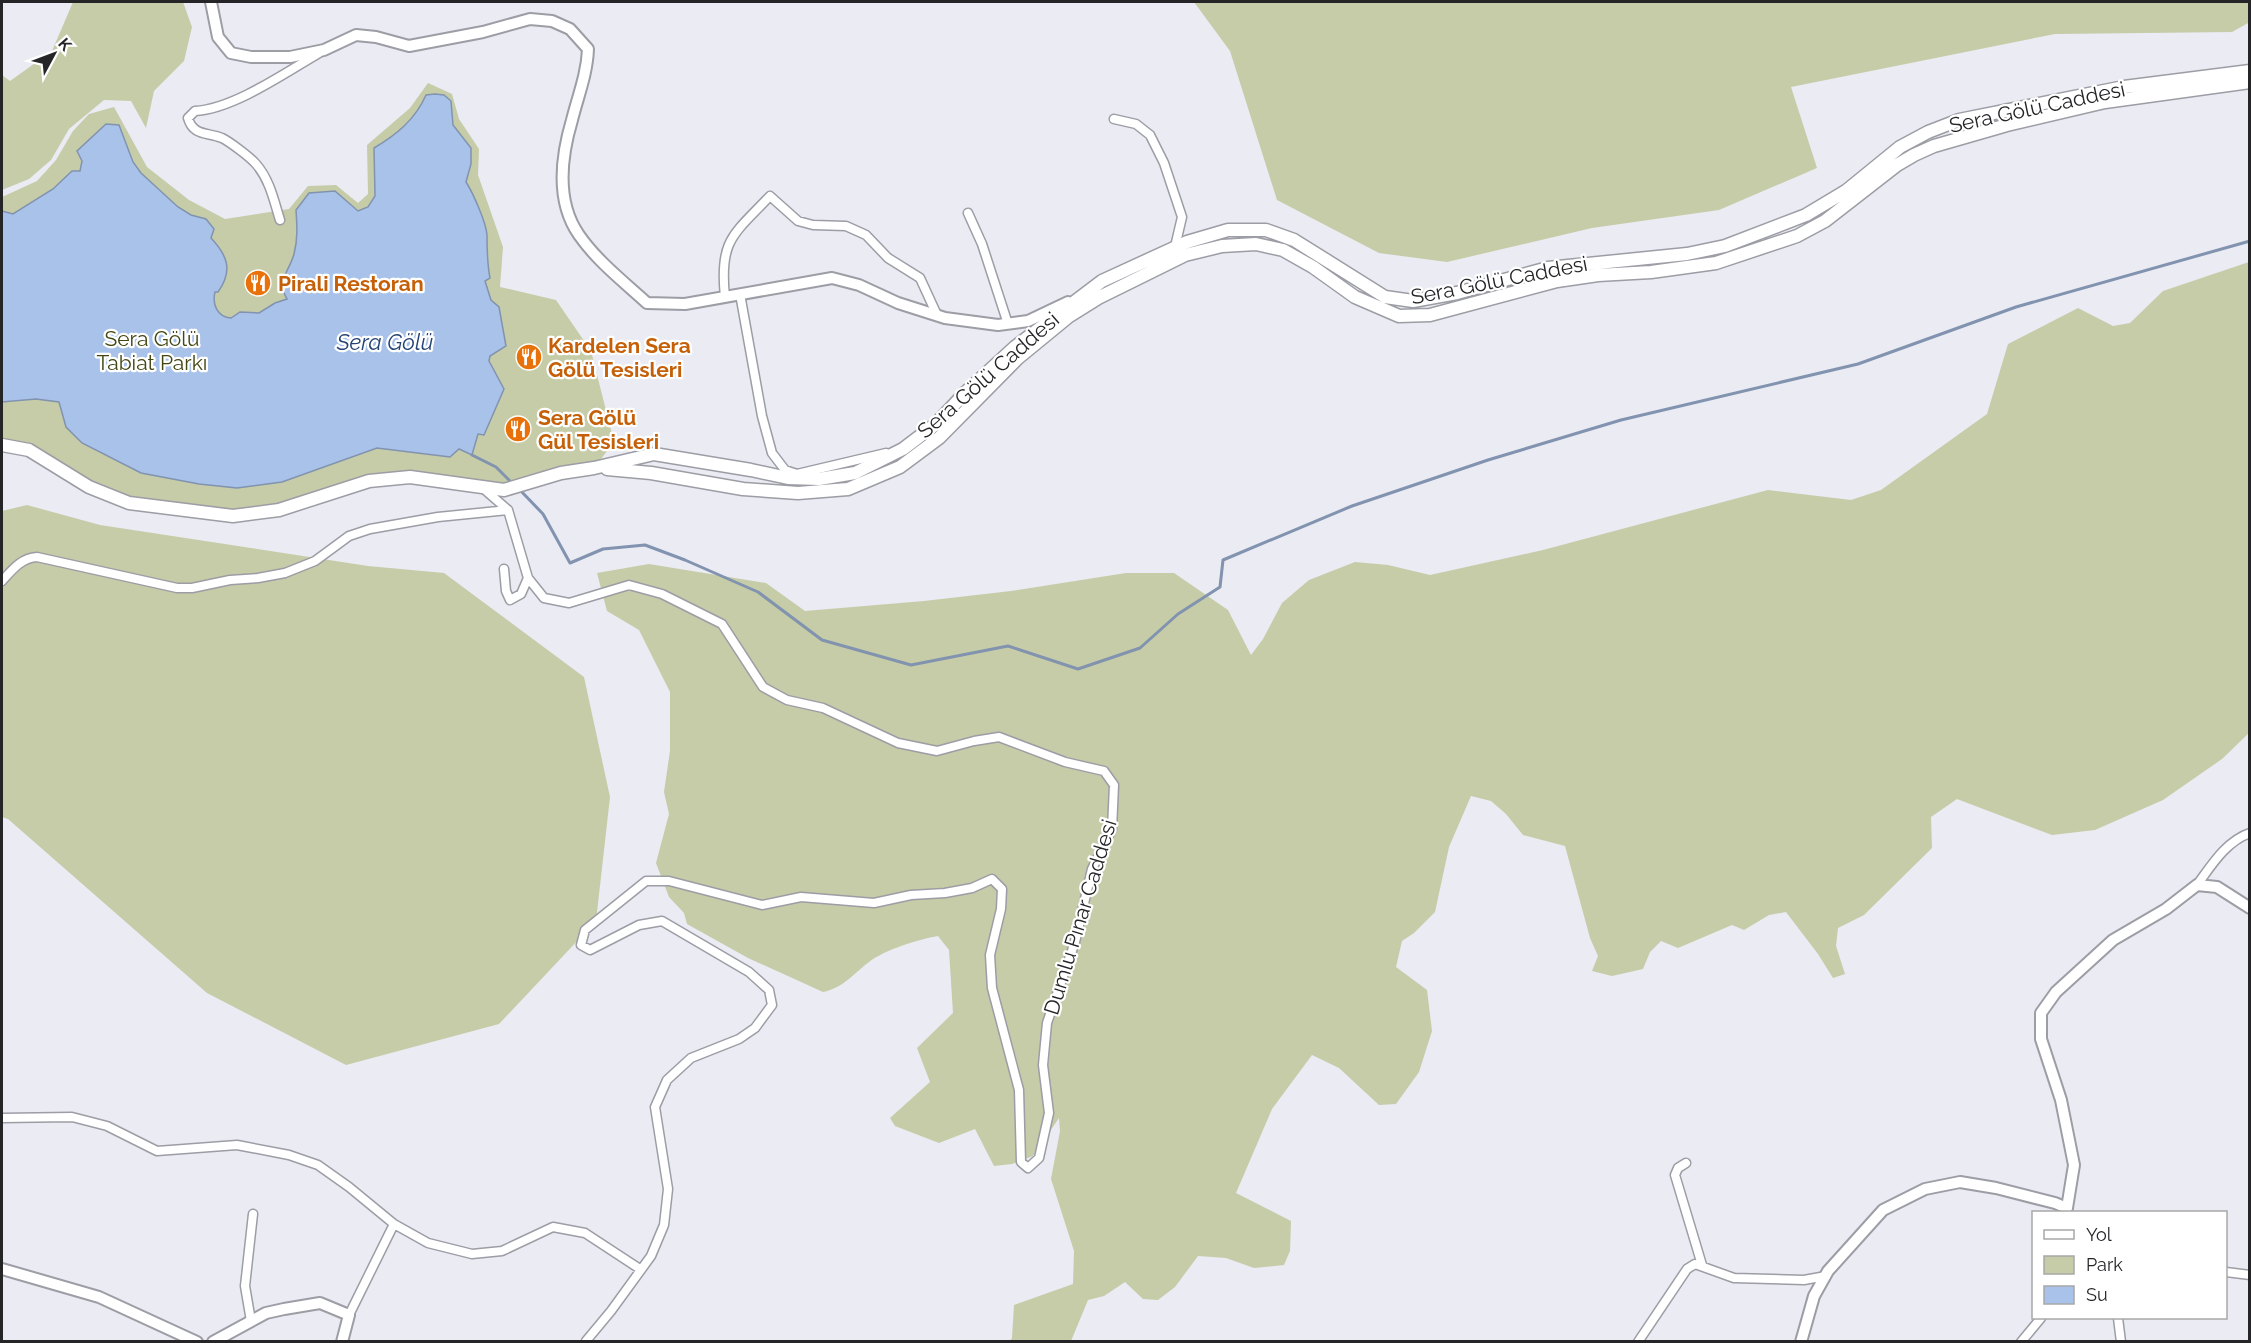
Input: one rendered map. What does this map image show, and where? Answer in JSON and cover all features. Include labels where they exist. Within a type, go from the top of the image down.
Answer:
[{"type":"main road","name":"Sera Gölü Caddesi","points":[[2,445],[29,450],[89,486],[129,502],[233,516],[279,510],[369,482],[410,477],[504,490],[561,474],[654,454],[788,478],[819,479],[855,473],[903,449],[936,424],[966,392],[1015,347],[1102,281],[1175,247],[1228,230],[1266,230],[1294,240],[1385,297],[1413,301],[1457,293],[1548,268],[1687,254],[1725,246],[1806,215],[1846,191],[1900,147],[1959,120],[2115,89],[2250,71]]},
{"type":"main road","name":"Sera Gölü Caddesi","points":[[594,468],[651,473],[743,489],[798,493],[848,489],[900,467],[939,438],[1018,358],[1068,317],[1100,297],[1185,255],[1222,246],[1256,244],[1283,250],[1313,267],[1355,297],[1399,316],[1430,315],[1557,281],[1598,274],[1651,272],[1716,263],[1797,236],[1825,221],[1897,165],[1934,146],[2007,125],[2105,102],[2250,82]]},
{"type":"street","points":[[211,2],[218,37],[231,52],[251,57],[291,57],[324,50]]},
{"type":"street","points":[[280,220],[270,187],[255,163],[222,138],[198,132],[190,126],[189,118],[195,111],[211,110],[232,101],[356,35],[376,37],[409,46],[483,32],[530,19],[552,21],[570,29],[588,49],[583,87],[571,121],[562,170],[565,206],[578,234],[647,303],[685,304],[832,278],[859,285],[898,303],[937,315],[998,325],[1028,321],[1077,298],[1100,297]]},
{"type":"street","points":[[1114,119],[1136,124],[1150,135],[1164,163],[1182,217],[1171,263]]},
{"type":"street","points":[[725,297],[722,270],[726,247],[739,228],[770,196],[798,221],[813,225],[846,226],[866,235],[888,258],[920,278],[937,315]]},
{"type":"street","points":[[968,213],[980,239],[1008,324]]},
{"type":"street","points":[[740,294],[764,426],[772,453],[785,470],[797,474],[903,449],[939,438]]},
{"type":"street","points":[[484,489],[508,510]]},
{"type":"street","points":[[2,581],[14,566],[28,558],[37,557],[177,588],[192,588],[230,580],[285,573],[315,561],[349,536],[370,529],[438,517],[508,510]]},
{"type":"street","name":"Dumlu Pınar Caddesi","points":[[508,510],[528,578],[544,598],[569,603],[629,585],[662,594],[722,624],[763,687],[787,700],[823,708],[898,743],[937,751],[999,737],[1065,762],[1104,771],[1114,785],[1112,829],[1092,869],[1075,942],[1047,1023],[1043,1065],[1049,1113],[1039,1158],[1028,1168],[1021,1162],[1019,1090],[992,988],[990,955],[1001,909],[1002,889],[992,879],[972,888],[945,893],[911,895],[874,903],[801,897],[762,905],[669,882],[646,881],[585,930],[581,945],[590,950],[639,925],[662,921],[748,972],[769,990],[772,1005],[754,1028],[740,1039],[691,1058],[667,1080],[655,1107],[668,1189],[664,1225],[651,1256],[586,1341]]},
{"type":"street","points":[[504,569],[506,591],[510,600],[521,594],[528,578]]},
{"type":"street","points":[[1801,1341],[1814,1296],[1826,1276],[1883,1210],[1925,1189],[1960,1182],[1996,1188],[2055,1203],[2069,1210],[2074,1166],[2061,1100],[2041,1039],[2041,1012],[2056,992],[2113,940],[2166,909],[2197,885],[2219,855],[2242,836],[2250,833]]},
{"type":"street","points":[[2197,885],[2217,887],[2250,908]]},
{"type":"street","points":[[2,1118],[72,1117],[107,1126],[157,1151],[237,1145],[289,1155],[318,1165],[349,1186],[394,1224],[428,1243],[472,1254],[502,1251],[553,1227],[585,1233],[640,1269]]},
{"type":"street","points":[[1686,1163],[1678,1168],[1675,1175],[1702,1265]]},
{"type":"street","points":[[251,1321],[245,1286],[253,1214]]},
{"type":"street","points":[[342,1341],[349,1315],[394,1224]]},
{"type":"street","points":[[1638,1341],[1687,1269],[1695,1264],[1734,1278],[1804,1280],[1826,1276]]},
{"type":"street","points":[[2,1269],[99,1298],[197,1341]]},
{"type":"street","points":[[2227,1272],[2250,1275]]},
{"type":"street","points":[[215,1341],[266,1313],[320,1303],[349,1315]]},
{"type":"street","points":[[2021,1341],[2039,1319]]},
{"type":"street","points":[[2118,1319],[2121,1341]]},
{"type":"green space","points":[[73,2],[183,2],[192,27],[184,61],[154,91],[146,128],[131,101],[104,100],[69,129],[51,160],[29,179],[2,190],[2,75],[10,81],[52,51]]},
{"type":"green space","points":[[1194,2],[2249,2],[2250,22],[2232,32],[2055,34],[1791,87],[1817,168],[1719,210],[1592,228],[1447,262],[1379,253],[1277,200],[1230,51]]},
{"type":"green space","name":"Sera Gölü","points":[[428,83],[452,94],[459,119],[479,149],[478,175],[503,247],[500,287],[556,300],[591,351],[614,442],[594,468],[504,490],[410,477],[233,516],[129,503],[29,450],[2,445],[2,197],[37,181],[56,160],[73,131],[89,114],[114,107],[147,167],[189,200],[225,219],[289,209],[308,186],[336,185],[358,203],[368,194],[367,145],[410,108]]},
{"type":"green space","points":[[2249,262],[2249,733],[2222,759],[2163,800],[2095,830],[2052,835],[1957,799],[1931,817],[1932,848],[1864,915],[1838,928],[1836,946],[1845,974],[1833,978],[1786,912],[1769,915],[1744,930],[1732,925],[1678,948],[1661,941],[1650,952],[1643,969],[1612,976],[1592,971],[1598,956],[1590,938],[1565,846],[1523,835],[1506,814],[1491,801],[1471,796],[1449,847],[1435,912],[1414,933],[1402,941],[1396,967],[1427,990],[1432,1031],[1419,1072],[1396,1104],[1379,1105],[1339,1068],[1312,1055],[1272,1109],[1236,1193],[1291,1221],[1290,1251],[1284,1265],[1254,1268],[1226,1258],[1198,1256],[1175,1287],[1158,1300],[1143,1299],[1125,1282],[1104,1296],[1088,1300],[1071,1341],[1010,1341],[1014,1305],[1073,1284],[1074,1251],[1051,1179],[1060,1131],[1059,1118],[1033,1156],[1012,1164],[994,1166],[975,1129],[939,1143],[895,1126],[890,1118],[930,1082],[917,1048],[953,1013],[949,950],[938,936],[902,946],[883,953],[842,984],[823,992],[748,958],[687,924],[684,913],[669,897],[656,863],[669,814],[664,792],[670,751],[670,692],[639,630],[607,611],[597,573],[649,564],[766,583],[805,611],[1011,591],[1126,573],[1174,573],[1228,610],[1251,655],[1263,639],[1282,603],[1309,580],[1355,562],[1388,565],[1430,575],[1543,550],[1768,490],[1851,500],[1881,490],[1987,414],[2008,344],[2078,308],[2113,326],[2130,323],[2163,291]]},
{"type":"green space","points":[[27,505],[100,525],[368,566],[444,573],[584,677],[610,797],[596,921],[499,1024],[346,1065],[207,993],[8,819],[2,817],[2,511]]},
{"type":"water","name":"Sera Gölü","points":[[426,95],[444,95],[451,101],[453,125],[471,148],[471,164],[466,182],[486,229],[490,278],[485,281],[491,300],[499,307],[506,346],[490,356],[489,361],[504,389],[484,435],[478,434],[472,455],[459,449],[450,457],[377,448],[282,482],[237,488],[199,484],[141,473],[82,443],[66,427],[59,402],[36,399],[2,402],[2,211],[13,214],[53,189],[72,171],[80,171],[82,161],[77,151],[106,124],[119,125],[133,162],[141,173],[178,207],[191,215],[206,219],[214,229],[211,238],[225,257],[227,270],[223,284],[218,292],[215,292],[214,301],[222,315],[231,318],[240,312],[259,313],[287,299],[283,281],[295,248],[296,210],[309,193],[335,191],[358,211],[368,207],[375,196],[374,148],[404,126],[422,104]]},
{"type":"waterway","points":[[519,489],[543,514],[570,563],[603,549],[645,545],[758,592],[822,640],[911,665],[1008,646],[1078,669],[1140,648],[1178,614],[1220,587],[1223,560],[1352,506],[1488,460],[1621,420],[1858,364],[2016,307],[2250,241]]},
{"type":"waterway","points":[[472,455],[496,467],[514,485]]},
{"type":"place","name":"Pirali Restoran","points":[[258,283]]},
{"type":"place","name":"Kardelen Sera Gölü Tesisleri","points":[[529,357]]},
{"type":"place","name":"Sera Gölü Gül Tesisleri","points":[[518,429]]},
{"type":"park label","name":"Sera Gölü Tabiat Parkı","points":[[152,350]]}]
